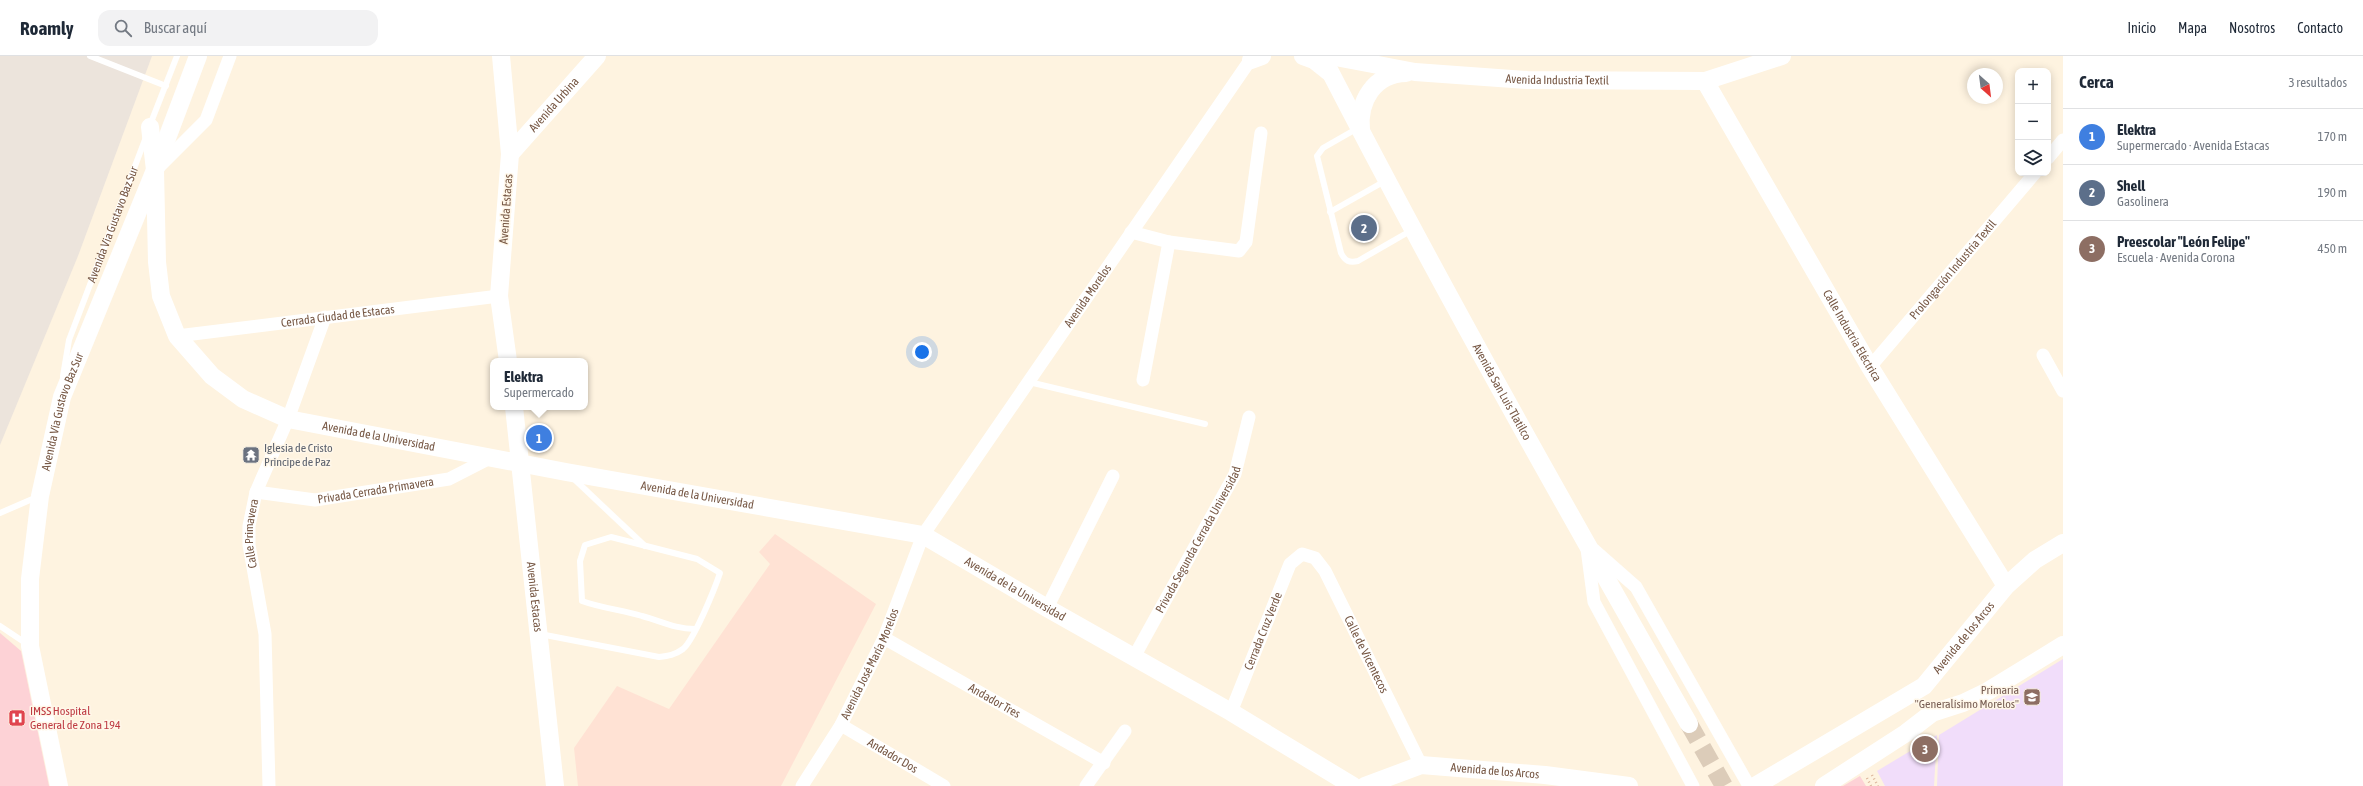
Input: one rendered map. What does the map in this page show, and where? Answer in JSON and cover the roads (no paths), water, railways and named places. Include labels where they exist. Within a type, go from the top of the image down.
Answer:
[{"type":"main road","name":"Avenida Vía Gustavo Baz Sur","points":[[59,786],[30,646],[30,579],[40,496],[62,397],[155,170],[198,56]]},
{"type":"main road","name":"Avenida Estacas","points":[[502,56],[510,154],[500,296],[508,358]]},
{"type":"main road","name":"Avenida Urbina","points":[[510,154],[597,56]]},
{"type":"main road","points":[[1304,56],[1314,60],[1331,74]]},
{"type":"main road","name":"Avenida San Luis Tlatilco","points":[[1322,56],[1360,131],[1414,230],[1688,724]]},
{"type":"main road","name":"Avenida Industria Textil","points":[[1330,56],[1415,72],[1527,80],[1705,81],[1782,56]]},
{"type":"main road","points":[[1360,131],[1360,116],[1365,97],[1378,82],[1396,73],[1415,72]]},
{"type":"main road","name":"Calle Industria Eléctrica","points":[[1705,81],[1870,367],[2006,586]]},
{"type":"main road","name":"Avenida de la Universidad","points":[[150,127],[155,170],[157,262],[161,296],[177,336],[212,376],[243,399],[288,419],[566,472],[923,535],[1047,608],[1231,712],[1353,786]]},
{"type":"main road","name":"Avenida Estacas","points":[[514,410],[555,786]]},
{"type":"main road","name":"Avenida de los Arcos","points":[[1755,786],[1924,686],[2006,586],[2035,560],[2063,543]]},
{"type":"main road","points":[[1835,783],[1932,713],[1963,703],[1988,691],[2063,645]]},
{"type":"main road","points":[[1924,686],[1932,713]]},
{"type":"main road","name":"Avenida de los Arcos","points":[[1364,786],[1421,765],[1545,774],[1629,786]]},
{"type":"street","name":"Avenida Via Gustavo Baz Sur","points":[[155,170],[206,120],[230,56]]},
{"type":"street","name":"Avenida Morelos","points":[[923,535],[1131,232],[1255,57]]},
{"type":"street","points":[[1131,232],[1169,242],[1233,252],[1239,251],[1244,247],[1261,133]]},
{"type":"street","points":[[2051,154],[2063,140]]},
{"type":"street","name":"Prolongación Industria Textil","points":[[1870,367],[2032,176]]},
{"type":"street","points":[[1143,380],[1169,242]]},
{"type":"street","name":"Cerrada Ciudad de Estacas","points":[[177,336],[500,296]]},
{"type":"street","name":"Calle Primavera","points":[[269,786],[265,634],[249,546],[249,526],[256,492],[288,419],[326,317]]},
{"type":"street","points":[[2043,355],[2063,391]]},
{"type":"street","name":"Privada Segunda Cerrada Universidad","points":[[1134,657],[1235,474],[1249,417]]},
{"type":"street","name":"Privada Cerrada Primavera","points":[[256,492],[315,500],[449,479],[492,457]]},
{"type":"street","points":[[1047,608],[1113,476]]},
{"type":"street","name":"Avenida José María Morelos","points":[[802,786],[841,725],[884,638],[923,535]]},
{"type":"street","points":[[1586,542],[1594,602],[1693,786]]},
{"type":"street","points":[[1586,542],[1636,587],[1749,786]]},
{"type":"street","name":"Cerrada Cruz Verde","points":[[1231,712],[1290,564],[1302,554]]},
{"type":"street","name":"Calle de Vicentecos","points":[[1302,554],[1315,558],[1325,571],[1421,765]]},
{"type":"street","name":"Andador Tres","points":[[884,638],[1104,763]]},
{"type":"street","name":"Andador Dos","points":[[841,725],[944,786]]},
{"type":"street","points":[[1086,786],[1104,763],[1125,731]]},
{"type":"lane","points":[[90,56],[166,86]]},
{"type":"lane","name":"Avenida Via Gustavo Baz Sur","points":[[62,397],[64,366],[70,340],[177,56]]},
{"type":"lane","points":[[1360,131],[1322,148],[1317,156],[1330,212],[1344,260],[1351,262],[1358,261],[1414,230]]},
{"type":"lane","points":[[1330,212],[1387,180]]},
{"type":"lane","points":[[1028,382],[1205,424]]},
{"type":"lane","points":[[566,472],[646,546]]},
{"type":"lane","points":[[0,513],[40,496]]},
{"type":"lane","points":[[539,633],[659,657],[672,656],[684,649],[695,629],[714,592],[720,573],[697,559],[610,538],[585,544],[580,561],[582,601],[603,608],[641,616],[678,629],[695,629]]},
{"type":"lane","points":[[0,626],[30,646]]},
{"type":"tunnel","points":[[1689,724],[1724,786]]},
{"type":"place","name":"Shell","points":[[1364,228]]},
{"type":"place","name":"Elektra","points":[[539,438]]},
{"type":"place","name":"Iglesia de Cristo Principe de Paz","points":[[251,455]]},
{"type":"place","name":"Primaria \"Generalísimo Morelos\"","points":[[2032,697]]},
{"type":"place","name":"IMSS Hospital General de Zona 194","points":[[17,718]]},
{"type":"place","name":"Preescolar \"León Felipe\"","points":[[1925,749]]}]
